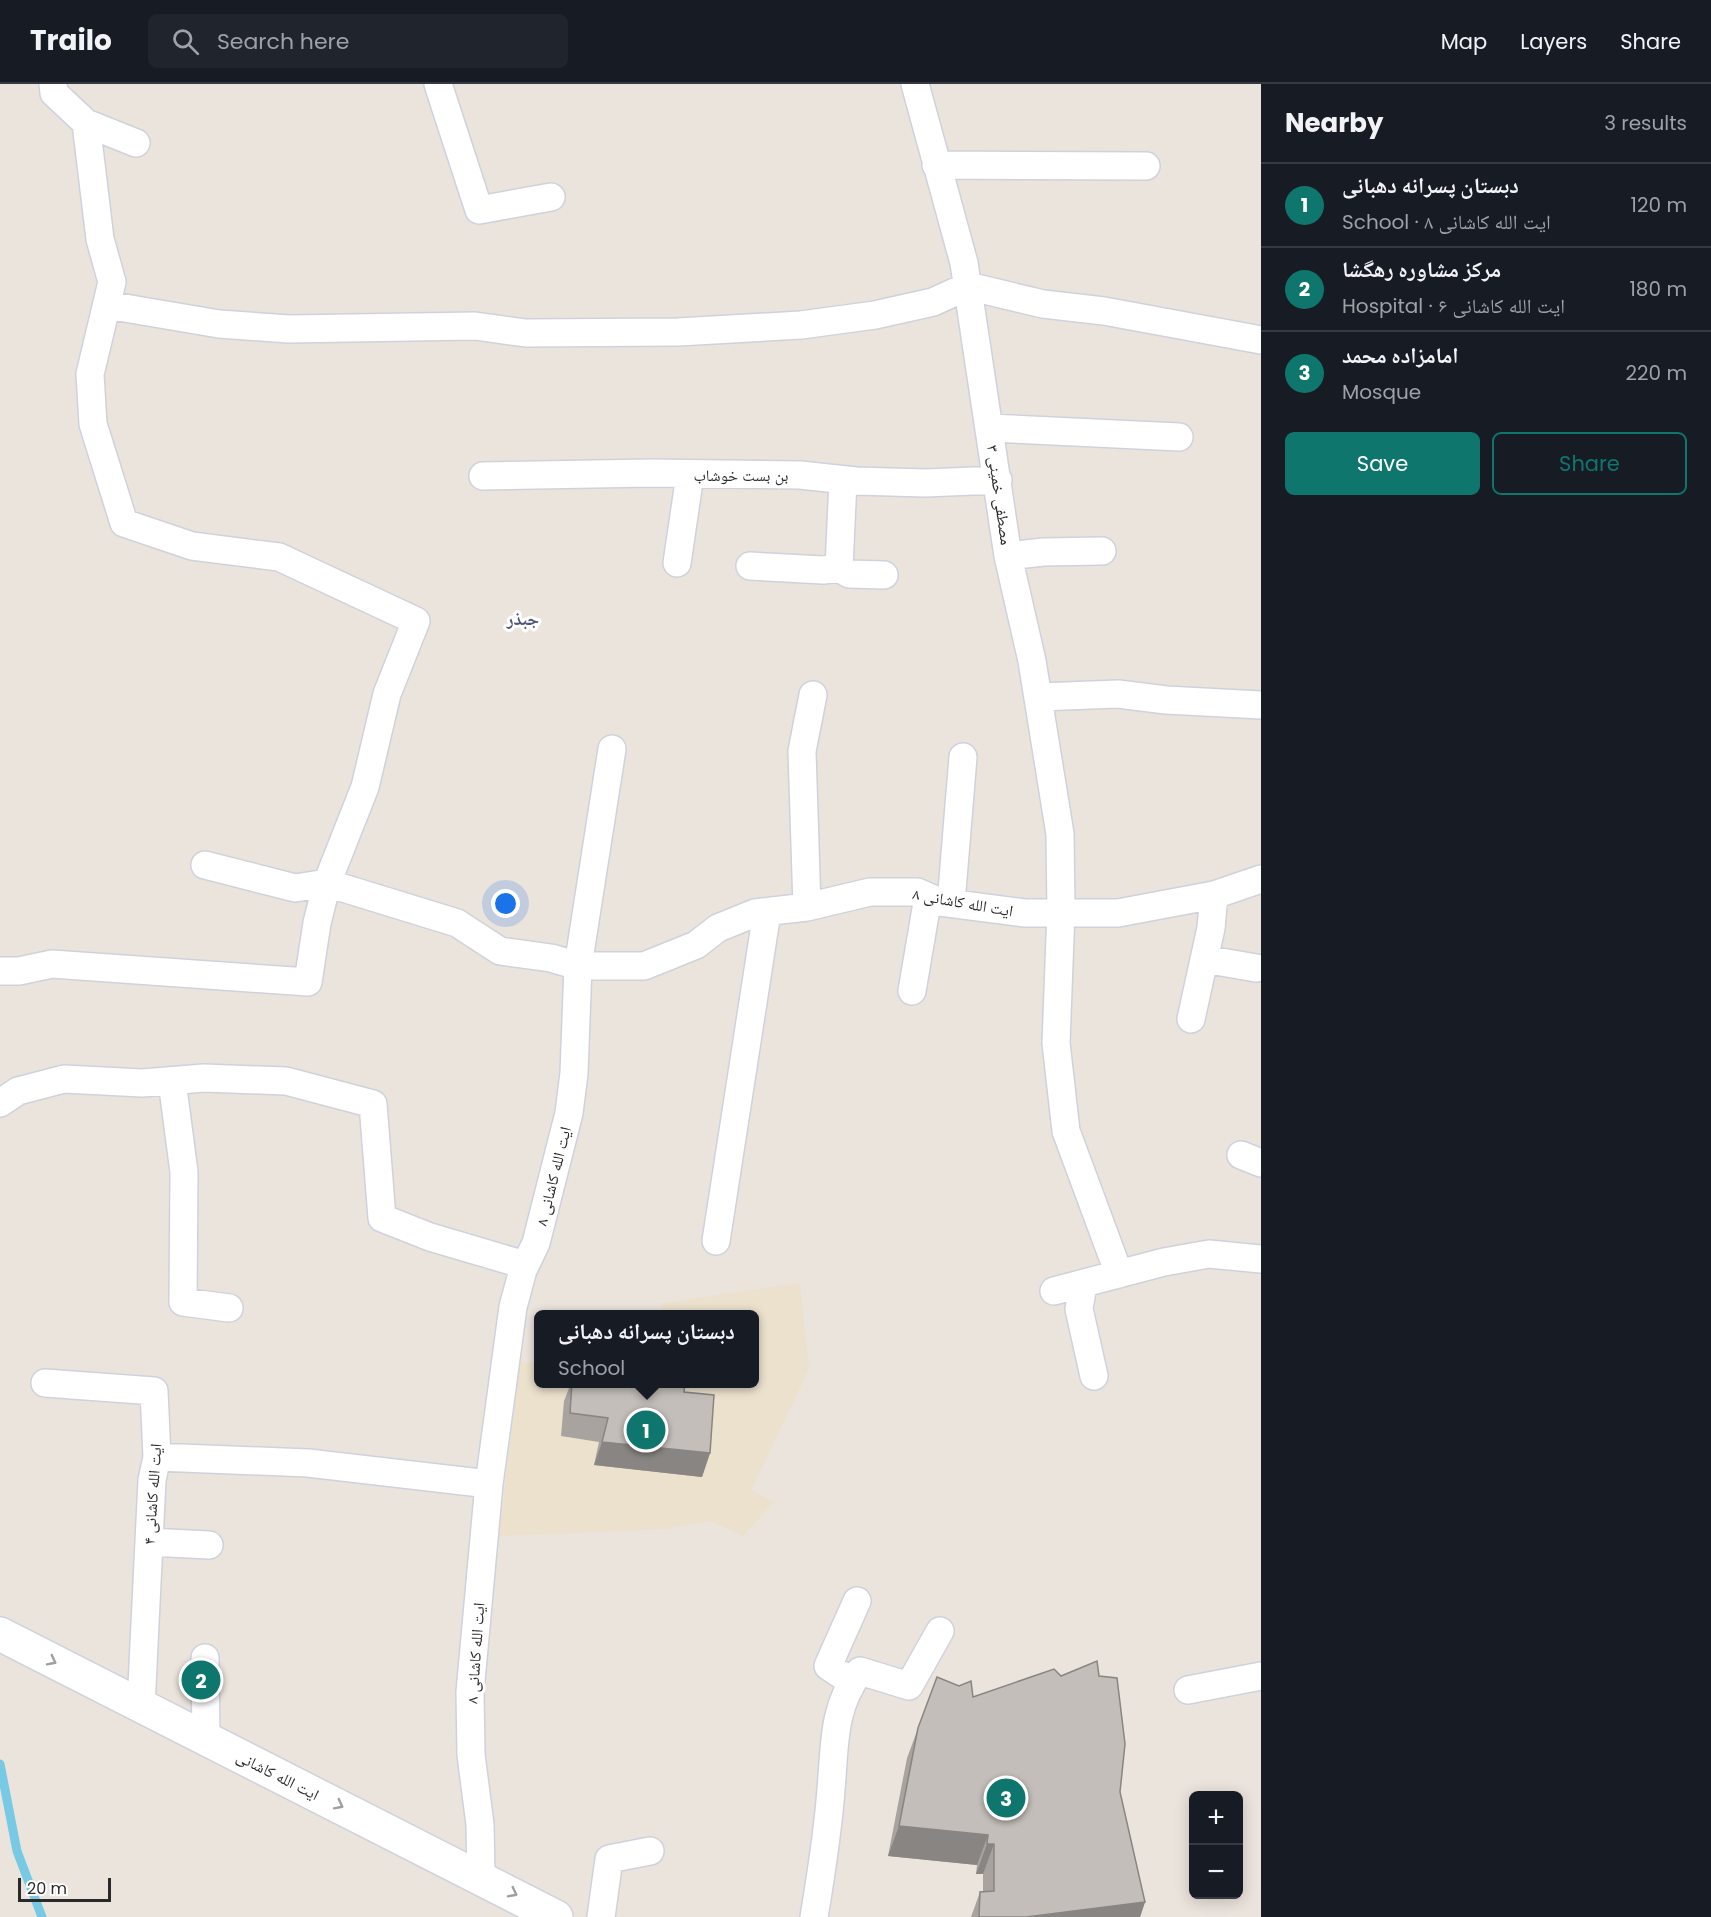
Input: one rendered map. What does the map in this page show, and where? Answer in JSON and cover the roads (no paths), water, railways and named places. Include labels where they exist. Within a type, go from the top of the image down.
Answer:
[{"type":"main road","name":"ایت الله کاشانی","points":[[0,1634],[481,1878],[548,1915]]},
{"type":"street","points":[[53,84],[54,93],[86,123],[135,143]]},
{"type":"street","points":[[438,84],[479,210],[551,197]]},
{"type":"street","name":"مصطفی خمینی ۳","points":[[915,84],[964,263],[1008,556],[1038,697],[1060,834],[1061,911],[1056,1042],[1066,1131],[1119,1274]]},
{"type":"street","points":[[0,971],[52,964],[308,982],[317,923],[327,883],[365,787],[387,694],[416,621],[279,557],[192,546],[124,523],[93,424],[90,374],[112,282],[100,239],[86,123]]},
{"type":"street","points":[[936,165],[1146,166]]},
{"type":"street","points":[[107,305],[219,324],[289,329],[475,326],[526,333],[678,332],[801,326],[875,315],[933,302],[968,286],[1043,304],[1104,311],[1261,340]]},
{"type":"street","points":[[990,428],[1179,437]]},
{"type":"street","name":"بن بست خوشاب","points":[[483,476],[567,473],[690,476],[800,475],[843,480],[925,483],[998,480]]},
{"type":"street","points":[[678,563],[690,476]]},
{"type":"street","points":[[839,568],[843,480]]},
{"type":"street","points":[[1008,556],[1043,552],[1102,551]]},
{"type":"street","points":[[750,566],[823,570],[839,568],[849,574],[884,575]]},
{"type":"street","points":[[1038,697],[1118,694],[1166,700],[1261,705]]},
{"type":"street","points":[[807,907],[802,752],[813,695]]},
{"type":"street","points":[[205,865],[295,888],[327,883],[457,923],[500,951],[551,958],[578,966],[612,749]]},
{"type":"street","points":[[912,991],[940,900],[963,757]]},
{"type":"street","name":"ایت الله کاشانی ۸","points":[[481,1878],[480,1824],[471,1755],[470,1692],[489,1484],[513,1306],[525,1265],[536,1243],[569,1113],[574,1073],[578,966],[644,966],[696,945],[718,928],[755,913],[807,907],[870,892],[917,892],[940,900],[1025,913],[1061,911],[1118,913],[1214,895],[1261,879]]},
{"type":"street","points":[[1191,1019],[1211,928],[1214,895]]},
{"type":"street","points":[[716,1241],[767,912]]},
{"type":"street","points":[[1204,958],[1256,968]]},
{"type":"street","points":[[0,1103],[18,1091],[64,1079],[142,1083],[204,1078],[286,1081],[373,1104],[382,1218],[429,1238],[525,1265]]},
{"type":"street","points":[[172,1080],[184,1172],[183,1302],[229,1308]]},
{"type":"street","points":[[1054,1291],[1164,1262],[1209,1254],[1261,1259]]},
{"type":"street","points":[[1083,1285],[1079,1309],[1094,1376]]},
{"type":"street","name":"ایت الله کاشانی ۴","points":[[45,1383],[154,1391],[157,1457],[152,1480],[141,1706]]},
{"type":"street","points":[[157,1457],[308,1463],[489,1484]]},
{"type":"street","points":[[149,1542],[209,1545]]},
{"type":"street","points":[[852,1682],[828,1666],[845,1634],[857,1601]]},
{"type":"street","points":[[814,1917],[832,1788],[834,1729],[852,1682],[860,1671],[909,1686],[940,1631]]},
{"type":"street","points":[[205,1658],[206,1738]]},
{"type":"street","points":[[1188,1690],[1261,1676]]},
{"type":"street","points":[[601,1917],[609,1859],[650,1851]]},
{"type":"waterway","points":[[0,1764],[17,1851],[42,1917]]},
{"type":"place","name":"دبستان پسرانه دهبانی","points":[[646,1430]]},
{"type":"place","name":"مرکز مشاوره رهگشا","points":[[201,1680]]},
{"type":"place","name":"امامزاده محمد","points":[[1006,1798]]},
{"type":"district","name":"جبذر","points":[[523,619]]}]
